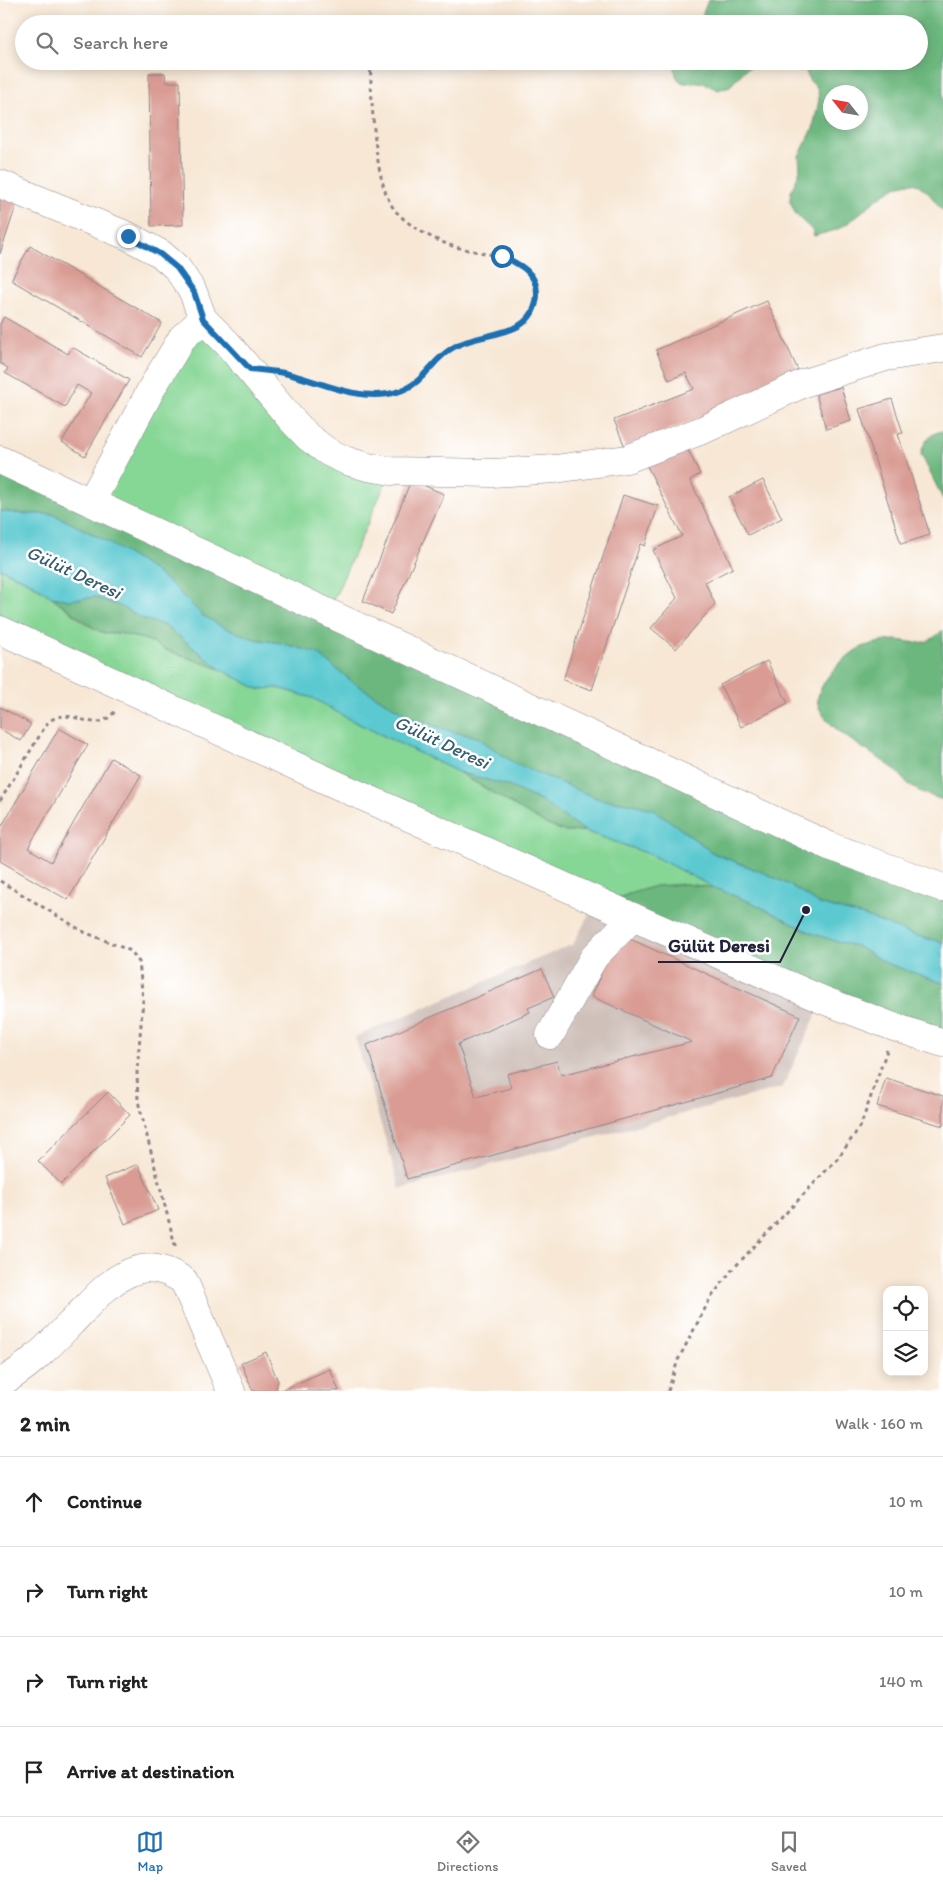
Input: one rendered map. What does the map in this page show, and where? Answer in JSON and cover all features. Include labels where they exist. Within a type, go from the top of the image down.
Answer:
[{"type":"street","points":[[0,184],[128,236],[160,254],[177,268],[194,292],[203,319],[250,369],[308,437],[328,452],[347,461],[368,467],[391,470],[492,473],[555,469],[627,460],[705,429],[804,383],[886,357],[943,348]]},
{"type":"street","points":[[91,502],[152,386],[182,338],[203,319]]},
{"type":"street","points":[[0,460],[829,846],[943,888]]},
{"type":"street","points":[[0,630],[633,917],[824,1000],[894,1027],[943,1043]]},
{"type":"street","points":[[550,1035],[594,957],[633,917]]},
{"type":"street","points":[[0,1383],[28,1365],[100,1293],[118,1278],[139,1270],[156,1269],[172,1272],[184,1281],[231,1391]]},
{"type":"path","points":[[250,369],[282,373],[365,395],[386,394],[413,385],[449,349],[464,341],[505,332],[520,326],[531,315],[536,303],[537,287],[530,272],[517,263],[502,256],[448,245],[411,225],[394,209],[386,194],[377,155],[371,70]]},
{"type":"path","points":[[0,801],[46,725],[54,718],[63,716],[91,723],[104,722],[113,714],[129,690]]},
{"type":"path","points":[[0,881],[84,932],[130,951],[139,962],[143,1000],[137,1072],[138,1101],[184,1281]]},
{"type":"path","points":[[668,1391],[678,1360],[710,1299],[731,1271],[838,1158],[855,1134],[868,1109],[894,1027]]},
{"type":"shaded area","points":[[597,901],[823,1000],[783,1087],[400,1189],[355,1037],[573,944]]},
{"type":"green space","points":[[708,0],[943,0],[943,211],[921,187],[912,183],[903,184],[884,194],[840,228],[814,236],[812,230],[796,215],[790,201],[791,192],[800,170],[799,156],[813,129],[819,100],[818,91],[809,80],[805,70],[928,70],[928,15],[702,15]]},
{"type":"green space","points":[[675,70],[745,70],[730,86],[718,90],[702,83],[683,83],[678,79]]},
{"type":"green space","points":[[203,319],[290,418],[391,471],[328,612],[91,502]]},
{"type":"green space","points":[[943,431],[943,499],[921,454],[928,438]]},
{"type":"green space","points":[[0,460],[943,888],[943,942],[916,936],[864,916],[819,904],[793,887],[767,874],[713,853],[655,810],[634,804],[599,799],[514,763],[477,737],[453,732],[414,719],[281,643],[254,639],[223,627],[202,615],[171,584],[153,570],[106,541],[53,514],[23,514],[0,511]]},
{"type":"green space","points":[[0,568],[33,585],[52,597],[86,624],[104,633],[119,633],[147,640],[166,650],[220,669],[258,689],[279,688],[313,698],[347,718],[458,772],[545,824],[566,832],[585,831],[649,854],[715,888],[686,884],[629,894],[604,904],[0,630]]},
{"type":"green space","points":[[52,597],[69,600],[95,597],[120,606],[143,619],[166,626],[220,669],[166,650],[147,640],[119,633],[104,633],[95,629]]},
{"type":"green space","points":[[943,630],[943,800],[912,787],[893,768],[839,731],[822,713],[818,704],[818,697],[832,672],[847,657],[860,648],[878,642],[897,640],[914,643],[924,642],[932,639]]},
{"type":"green space","points":[[458,772],[506,785],[541,801],[585,831],[566,832],[545,824]]},
{"type":"green space","points":[[686,884],[715,888],[755,904],[814,934],[856,946],[886,963],[943,983],[943,1043],[604,904],[655,886]]},
{"type":"water","points":[[0,511],[23,514],[53,514],[106,541],[153,570],[171,584],[202,615],[223,627],[254,639],[281,643],[317,653],[354,683],[414,719],[453,732],[477,737],[514,763],[599,799],[634,804],[655,810],[713,853],[767,874],[793,887],[819,904],[864,916],[916,936],[943,942],[943,983],[886,963],[856,946],[814,934],[755,904],[715,888],[649,854],[585,831],[541,801],[506,785],[458,772],[347,718],[313,698],[279,688],[258,689],[220,669],[166,626],[143,619],[120,606],[95,597],[69,600],[52,597],[33,584],[0,568]]},
{"type":"building","points":[[149,73],[165,73],[166,82],[180,82],[183,225],[151,226]]},
{"type":"building","points":[[0,194],[18,200],[0,254]]},
{"type":"building","points":[[30,246],[162,323],[142,357],[11,280]]},
{"type":"building","points":[[767,301],[800,375],[705,416],[625,447],[614,420],[694,389],[686,373],[669,380],[656,350]]},
{"type":"building","points":[[4,317],[68,354],[72,347],[129,380],[85,456],[62,442],[91,393],[77,385],[65,407],[5,373],[8,368],[0,363],[0,324]]},
{"type":"building","points":[[841,387],[851,421],[826,429],[816,394]]},
{"type":"building","points":[[892,399],[903,433],[898,434],[930,535],[901,544],[859,409]]},
{"type":"building","points":[[688,450],[700,474],[690,480],[733,568],[705,582],[715,604],[676,649],[651,628],[677,598],[653,550],[682,536],[647,466]]},
{"type":"building","points":[[411,480],[444,494],[391,614],[363,601]]},
{"type":"building","points":[[763,480],[782,518],[748,535],[729,497]]},
{"type":"building","points":[[623,495],[658,506],[645,546],[640,544],[592,690],[563,680]]},
{"type":"building","points":[[767,661],[788,703],[741,727],[720,685]]},
{"type":"building","points":[[0,707],[31,724],[21,741],[0,729]]},
{"type":"building","points":[[59,728],[88,745],[28,848],[51,862],[111,758],[141,775],[68,900],[0,861],[0,829]]},
{"type":"building","points":[[630,939],[800,1016],[772,1078],[407,1179],[367,1045],[542,969],[554,997],[528,1008],[530,1012],[458,1044],[476,1097],[511,1088],[507,1074],[557,1061],[561,1075],[692,1042],[591,996],[606,963]]},
{"type":"building","points":[[886,1078],[943,1096],[943,1126],[877,1106]]},
{"type":"building","points":[[108,1092],[130,1115],[61,1184],[38,1161]]},
{"type":"building","points":[[138,1164],[158,1210],[125,1224],[105,1178]]},
{"type":"building","points":[[266,1352],[278,1381],[276,1388],[278,1391],[253,1391],[241,1363]]},
{"type":"building","points":[[330,1369],[339,1391],[279,1391]]},
{"type":"place","name":"Gülüt Deresi","points":[[806,910]]},
{"type":"route","points":[[128,236],[160,254],[177,268],[194,292],[203,319],[250,369],[282,373],[365,395],[386,394],[413,385],[449,349],[464,341],[505,332],[520,326],[531,315],[536,303],[537,287],[530,272],[502,256]]}]
